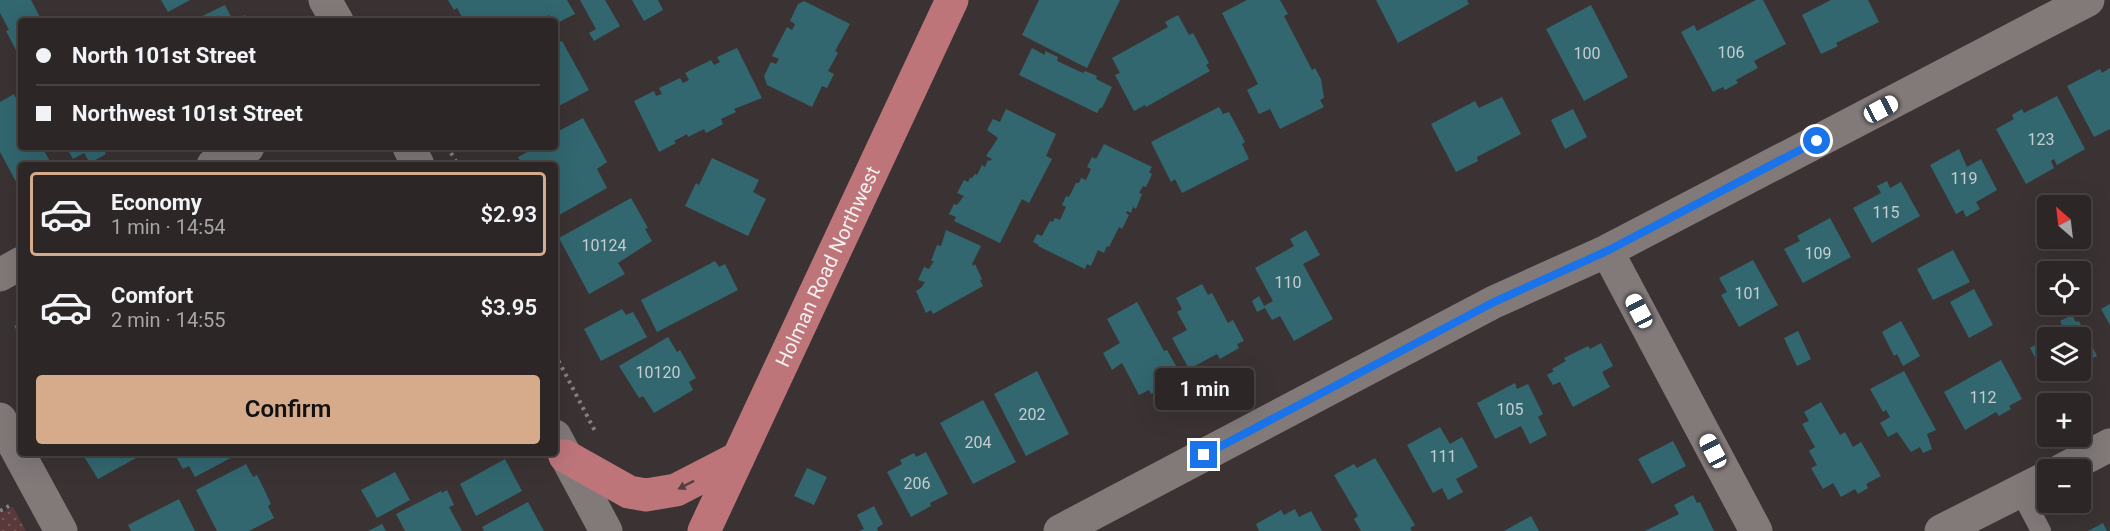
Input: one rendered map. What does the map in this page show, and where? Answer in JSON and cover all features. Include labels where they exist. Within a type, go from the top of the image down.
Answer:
[{"type":"main road","name":"Holman Road Northwest","points":[[704,531],[952,0]]},
{"type":"main road","points":[[560,446],[629,492],[646,495],[676,490],[738,458]]},
{"type":"street","points":[[325,0],[335,18]]},
{"type":"street","points":[[1060,531],[1494,302],[1607,251],[2088,0]]},
{"type":"street","points":[[219,162],[243,150]]},
{"type":"street","points":[[1607,251],[1756,531]]},
{"type":"street","points":[[0,275],[18,265]]},
{"type":"street","points":[[0,418],[18,451]]},
{"type":"street","points":[[2083,459],[2110,445]]},
{"type":"street","points":[[560,446],[606,531]]},
{"type":"street","points":[[21,456],[62,531]]},
{"type":"street","points":[[1941,531],[2034,484]]},
{"type":"lane","points":[[2034,484],[2041,531]]},
{"type":"path","points":[[558,360],[598,437]]},
{"type":"shaded area","points":[[13,507],[26,531],[0,531],[0,514]]},
{"type":"building","points":[[0,0],[31,0],[40,18],[18,18],[18,54],[6,31],[9,30],[0,13]]},
{"type":"building","points":[[161,0],[190,0],[168,12]]},
{"type":"building","points":[[448,0],[567,0],[575,14],[558,22],[558,18],[550,18],[549,15],[543,18],[462,18],[457,8],[454,10]]},
{"type":"building","points":[[580,0],[605,0],[620,26],[594,41],[589,33],[596,29]]},
{"type":"building","points":[[632,0],[658,0],[663,10],[644,21]]},
{"type":"building","points":[[1039,0],[1120,0],[1087,68],[1022,35]]},
{"type":"building","points":[[1247,0],[1280,0],[1288,14],[1284,16],[1312,70],[1315,68],[1321,79],[1324,98],[1320,100],[1324,107],[1280,129],[1270,109],[1259,114],[1247,90],[1258,84],[1222,13]]},
{"type":"building","points":[[1376,0],[1467,0],[1469,4],[1398,43]]},
{"type":"building","points":[[1756,0],[1763,0],[1786,44],[1754,61],[1758,68],[1736,80],[1738,83],[1725,90],[1723,87],[1713,92],[1681,32],[1694,25],[1697,31]]},
{"type":"building","points":[[1831,0],[1868,0],[1879,22],[1836,43],[1838,46],[1821,54],[1802,15]]},
{"type":"building","points":[[804,1],[850,24],[835,51],[838,53],[828,71],[834,74],[827,88],[822,86],[812,107],[767,85],[764,76],[771,62],[776,64],[779,59],[772,56],[787,27],[792,30],[795,24],[790,21],[798,4]]},
{"type":"building","points":[[225,5],[232,18],[198,18]]},
{"type":"building","points":[[1591,5],[1628,77],[1584,101],[1546,29]]},
{"type":"building","points":[[1178,15],[1189,35],[1193,33],[1209,63],[1206,65],[1210,71],[1146,107],[1145,105],[1134,111],[1115,75],[1120,73],[1112,58],[1168,27],[1165,22]]},
{"type":"building","points":[[562,41],[589,90],[558,106],[558,43]]},
{"type":"building","points":[[737,48],[762,98],[734,109],[736,112],[721,119],[723,124],[706,133],[704,129],[688,137],[687,134],[659,152],[634,101],[654,91],[656,96],[662,94],[659,88],[680,78],[683,83],[689,80],[685,73],[711,60],[714,65],[720,62],[717,57]]},
{"type":"building","points":[[1032,48],[1045,55],[1045,51],[1058,57],[1057,61],[1083,73],[1085,71],[1097,76],[1096,79],[1112,87],[1102,108],[1097,113],[1019,75]]},
{"type":"building","points":[[2110,68],[2110,129],[2094,137],[2067,86],[2100,69],[2102,73]]},
{"type":"building","points":[[14,94],[18,102],[18,150],[44,150],[50,162],[18,162],[18,185],[0,152],[0,102]]},
{"type":"building","points":[[2057,96],[2085,149],[2057,165],[2054,159],[2051,161],[2054,168],[2026,184],[1996,129],[2014,119],[2012,115],[2022,109],[2024,113]]},
{"type":"building","points":[[1502,97],[1521,134],[1477,157],[1478,161],[1456,172],[1431,124],[1475,101],[1479,108]]},
{"type":"building","points":[[1219,107],[1223,114],[1229,112],[1245,142],[1242,144],[1249,159],[1182,193],[1175,179],[1171,182],[1151,142]]},
{"type":"building","points":[[1006,109],[1056,134],[1046,156],[1052,159],[1029,203],[1022,199],[1000,243],[954,221],[956,217],[949,214],[954,204],[957,205],[964,196],[957,193],[964,180],[968,182],[975,174],[977,175],[982,165],[985,167],[988,160],[992,159],[986,156],[998,138],[987,130],[993,119],[1000,122]]},
{"type":"building","points":[[1573,109],[1587,137],[1565,149],[1551,120]]},
{"type":"building","points":[[583,118],[607,162],[597,169],[607,188],[559,215],[558,162],[520,162],[518,157],[531,150],[558,150],[558,131]]},
{"type":"building","points":[[1104,144],[1152,167],[1149,172],[1152,174],[1146,187],[1143,186],[1139,193],[1142,194],[1136,209],[1133,207],[1131,213],[1127,211],[1129,215],[1122,229],[1119,227],[1109,247],[1107,246],[1104,253],[1098,250],[1091,266],[1087,264],[1085,269],[1033,242],[1037,234],[1042,236],[1050,221],[1053,222],[1055,218],[1060,220],[1066,207],[1062,205],[1066,196],[1069,197],[1081,178],[1086,180],[1091,169],[1087,167],[1092,157],[1096,159]]},
{"type":"building","points":[[1959,149],[1967,167],[1981,159],[1997,190],[1976,202],[1980,209],[1966,217],[1963,210],[1956,214],[1930,165]]},
{"type":"building","points":[[68,150],[104,150],[106,154],[92,162],[84,153],[73,159]]},
{"type":"building","points":[[712,158],[759,180],[753,192],[766,199],[748,236],[685,206],[696,183],[699,185]]},
{"type":"building","points":[[1887,181],[1890,188],[1901,182],[1920,216],[1872,243],[1853,208],[1881,193],[1877,186]]},
{"type":"building","points":[[631,198],[648,228],[645,229],[652,241],[618,263],[625,274],[589,294],[559,238]]},
{"type":"building","points":[[1830,218],[1851,257],[1803,283],[1784,249],[1800,241],[1797,236]]},
{"type":"building","points":[[946,230],[981,246],[972,264],[973,266],[975,264],[983,286],[933,314],[931,310],[926,313],[916,291],[925,282],[918,280],[924,267],[929,269],[934,261],[931,261],[937,245],[941,246]]},
{"type":"building","points":[[1306,230],[1320,255],[1303,264],[1333,319],[1294,341],[1280,316],[1272,320],[1265,308],[1257,312],[1252,301],[1259,296],[1264,306],[1273,301],[1255,268],[1294,246],[1290,239]]},
{"type":"building","points":[[1953,250],[1970,282],[1933,300],[1917,269]]},
{"type":"building","points":[[1753,260],[1778,305],[1739,327],[1721,295],[1727,292],[1719,278]]},
{"type":"building","points":[[715,261],[719,267],[725,264],[738,290],[657,332],[641,300]]},
{"type":"building","points":[[1202,284],[1208,295],[1212,293],[1228,323],[1233,320],[1244,341],[1237,344],[1239,348],[1220,359],[1217,354],[1189,369],[1172,338],[1187,330],[1177,312],[1182,309],[1176,298]]},
{"type":"building","points":[[1974,289],[1993,325],[1969,338],[1950,302]]},
{"type":"building","points":[[1137,302],[1164,351],[1167,350],[1180,373],[1164,382],[1166,386],[1151,394],[1149,390],[1139,395],[1122,363],[1112,370],[1103,353],[1120,343],[1107,319]]},
{"type":"building","points":[[2110,304],[2110,325],[2101,309]]},
{"type":"building","points":[[622,309],[626,315],[633,312],[647,337],[601,361],[584,329]]},
{"type":"building","points":[[2072,315],[2082,327],[2063,327],[2060,321]]},
{"type":"building","points":[[1901,321],[1920,356],[1903,366],[1897,354],[1894,356],[1882,332]]},
{"type":"building","points":[[1798,331],[1811,359],[1797,366],[1784,338]]},
{"type":"building","points":[[668,337],[677,352],[680,350],[696,378],[689,382],[693,390],[654,413],[643,396],[639,398],[619,366]]},
{"type":"building","points":[[1601,343],[1613,366],[1602,372],[1610,387],[1573,407],[1560,382],[1553,385],[1547,375],[1554,371],[1552,369],[1566,361],[1564,358],[1588,346],[1590,349]]},
{"type":"building","points":[[2037,344],[2037,361],[2030,348]]},
{"type":"building","points":[[2091,344],[2097,356],[2091,359]]},
{"type":"building","points":[[2001,360],[2022,399],[2009,406],[2011,409],[1999,416],[1996,412],[1965,430],[1944,392]]},
{"type":"building","points":[[1037,371],[1069,434],[1026,456],[994,394]]},
{"type":"building","points":[[1904,371],[1936,430],[1927,434],[1932,449],[1923,453],[1920,447],[1911,452],[1897,432],[1888,437],[1880,423],[1890,417],[1886,410],[1883,412],[1870,389]]},
{"type":"building","points":[[1515,383],[1517,389],[1528,384],[1543,414],[1538,417],[1547,435],[1530,444],[1521,426],[1495,439],[1477,403]]},
{"type":"building","points":[[983,400],[1016,462],[973,484],[940,423]]},
{"type":"building","points":[[1821,402],[1840,435],[1845,432],[1853,447],[1861,442],[1881,476],[1866,484],[1868,488],[1858,494],[1855,489],[1841,497],[1833,483],[1823,489],[1811,468],[1817,465],[1809,451],[1815,447],[1802,424],[1809,421],[1804,412]]},
{"type":"building","points":[[1440,427],[1450,444],[1462,437],[1478,467],[1456,479],[1463,492],[1448,500],[1442,488],[1433,493],[1407,445]]},
{"type":"building","points":[[1673,441],[1686,466],[1652,484],[1638,459]]},
{"type":"building","points":[[926,452],[948,494],[930,503],[931,506],[911,517],[887,472],[902,464],[900,460],[914,453],[916,457]]},
{"type":"building","points":[[84,456],[140,456],[98,479]]},
{"type":"building","points":[[176,456],[234,456],[195,477],[189,466],[183,469]]},
{"type":"building","points":[[1375,458],[1415,525],[1410,528],[1412,531],[1361,531],[1354,519],[1358,516],[1334,475],[1354,464],[1357,468]]},
{"type":"building","points":[[505,459],[522,491],[476,516],[460,484]]},
{"type":"building","points":[[246,464],[253,477],[257,475],[271,504],[268,506],[274,518],[249,531],[217,531],[196,490]]},
{"type":"building","points":[[807,468],[827,477],[814,505],[794,496]]},
{"type":"building","points":[[395,472],[410,500],[377,518],[361,490]]},
{"type":"building","points":[[447,490],[454,505],[449,507],[462,531],[405,531],[396,514]]},
{"type":"building","points":[[1693,495],[1697,503],[1700,502],[1714,531],[1645,531],[1679,514],[1674,505]]},
{"type":"building","points":[[179,499],[195,531],[131,531],[128,525]]},
{"type":"building","points":[[528,502],[544,531],[484,531],[482,527]]},
{"type":"building","points":[[874,506],[883,524],[877,528],[878,531],[859,531],[864,529],[857,515]]},
{"type":"building","points":[[1295,509],[1299,517],[1311,511],[1322,531],[1259,531],[1256,524],[1281,510],[1284,515]]},
{"type":"building","points":[[1531,516],[1539,531],[1504,531]]},
{"type":"building","points":[[2103,523],[2107,531],[2088,531]]},
{"type":"building","points":[[382,524],[386,531],[368,531]]},
{"type":"route","points":[[1204,455],[1494,302],[1607,251],[1817,141]]}]
